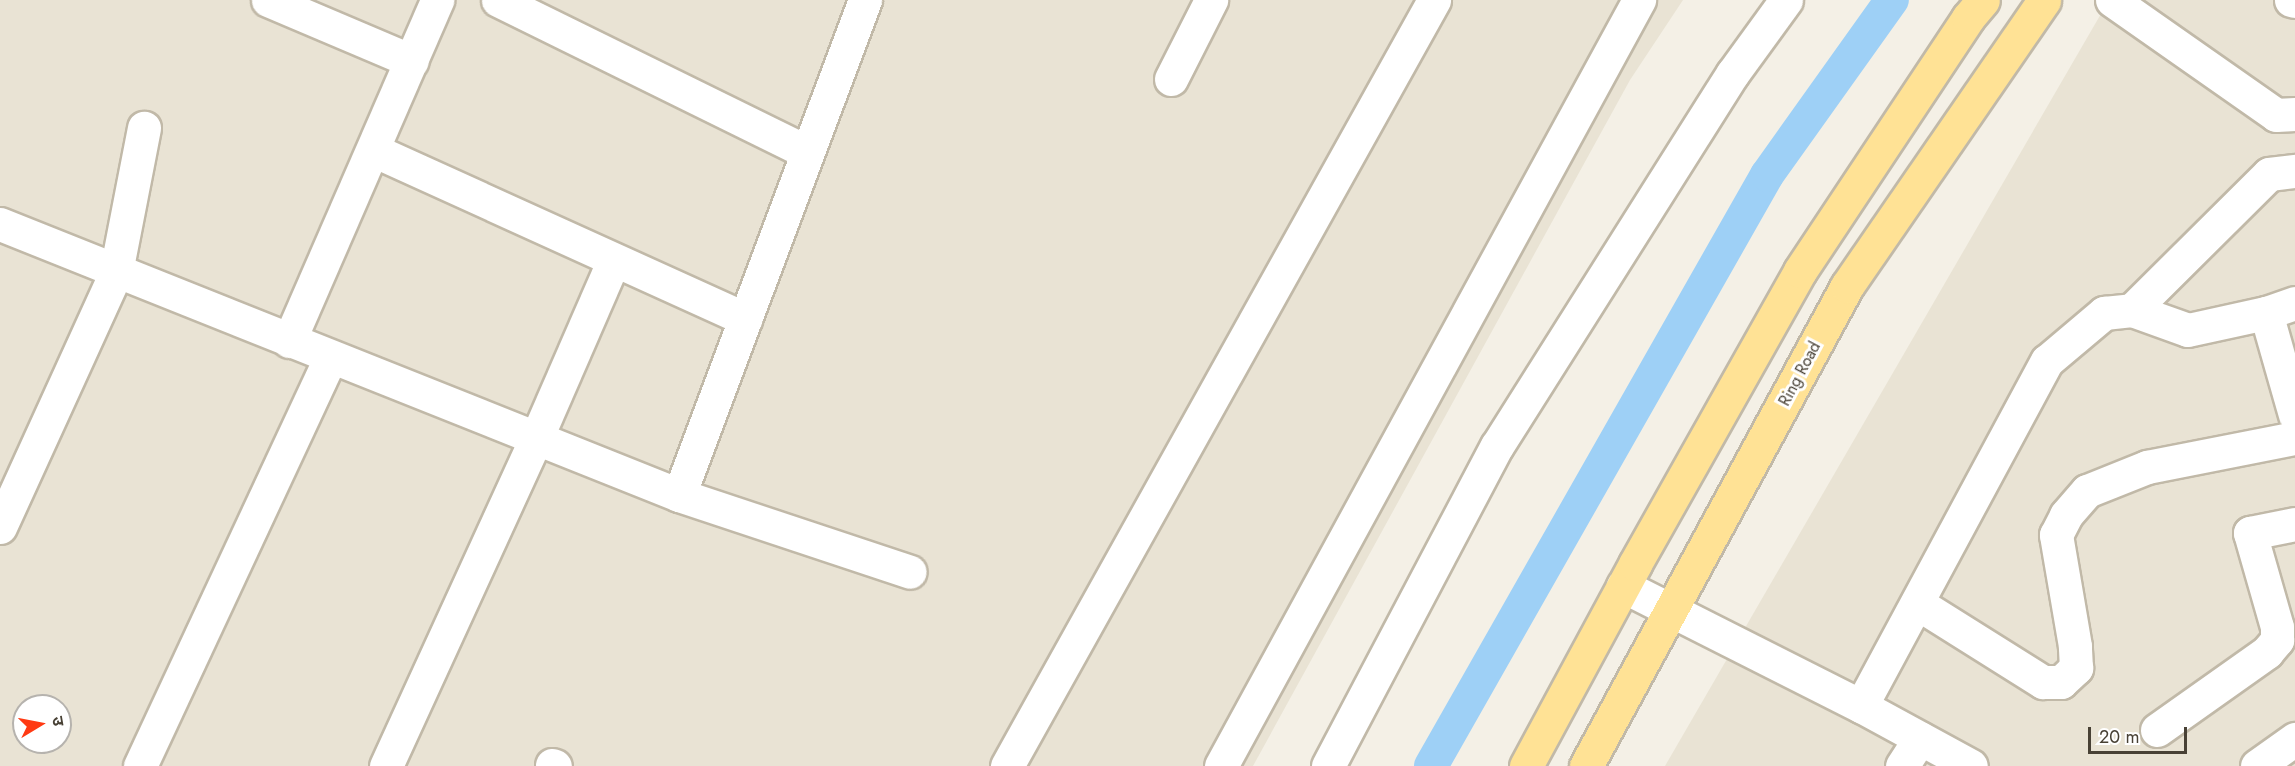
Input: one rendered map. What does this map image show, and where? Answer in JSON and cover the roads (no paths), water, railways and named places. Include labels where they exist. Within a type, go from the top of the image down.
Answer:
[{"type":"main road","points":[[1526,766],[1623,586],[1800,271],[1968,18],[1983,0]]},
{"type":"main road","name":"Ring Road","points":[[1586,766],[1672,612],[1847,286],[2044,0]]},
{"type":"street","points":[[268,0],[412,61]]},
{"type":"street","points":[[289,341],[437,0]]},
{"type":"street","points":[[498,0],[807,152]]},
{"type":"street","points":[[678,495],[865,0]]},
{"type":"street","points":[[1171,79],[1211,0]]},
{"type":"street","points":[[1007,766],[1434,0]]},
{"type":"street","points":[[1221,766],[1640,0]]},
{"type":"street","points":[[1328,766],[1497,446],[1733,73],[1786,0]]},
{"type":"street","points":[[2112,0],[2276,115],[2295,114]]},
{"type":"street","points":[[0,527],[116,272],[144,128]]},
{"type":"street","points":[[373,150],[745,319]]},
{"type":"street","points":[[2132,310],[2269,174],[2295,171]]},
{"type":"street","points":[[0,224],[678,495],[910,572]]},
{"type":"street","points":[[386,766],[536,439],[614,260]]},
{"type":"street","points":[[1861,706],[2048,361],[2104,313],[2132,310],[2188,330],[2280,308],[2295,415]]},
{"type":"street","points":[[140,766],[331,357]]},
{"type":"street","points":[[1917,603],[2043,682],[2061,682],[2076,668],[2075,645],[2056,535],[2066,515],[2087,491],[2147,467],[2295,438]]},
{"type":"street","points":[[2157,730],[2267,652],[2277,640],[2277,627],[2250,533],[2295,524]]},
{"type":"street","points":[[1623,586],[1861,706],[1971,766]]},
{"type":"street","points":[[1902,766],[1920,738]]},
{"type":"street","points":[[2257,766],[2295,739]]},
{"type":"waterway","points":[[1431,766],[1767,175],[1892,0]]}]
